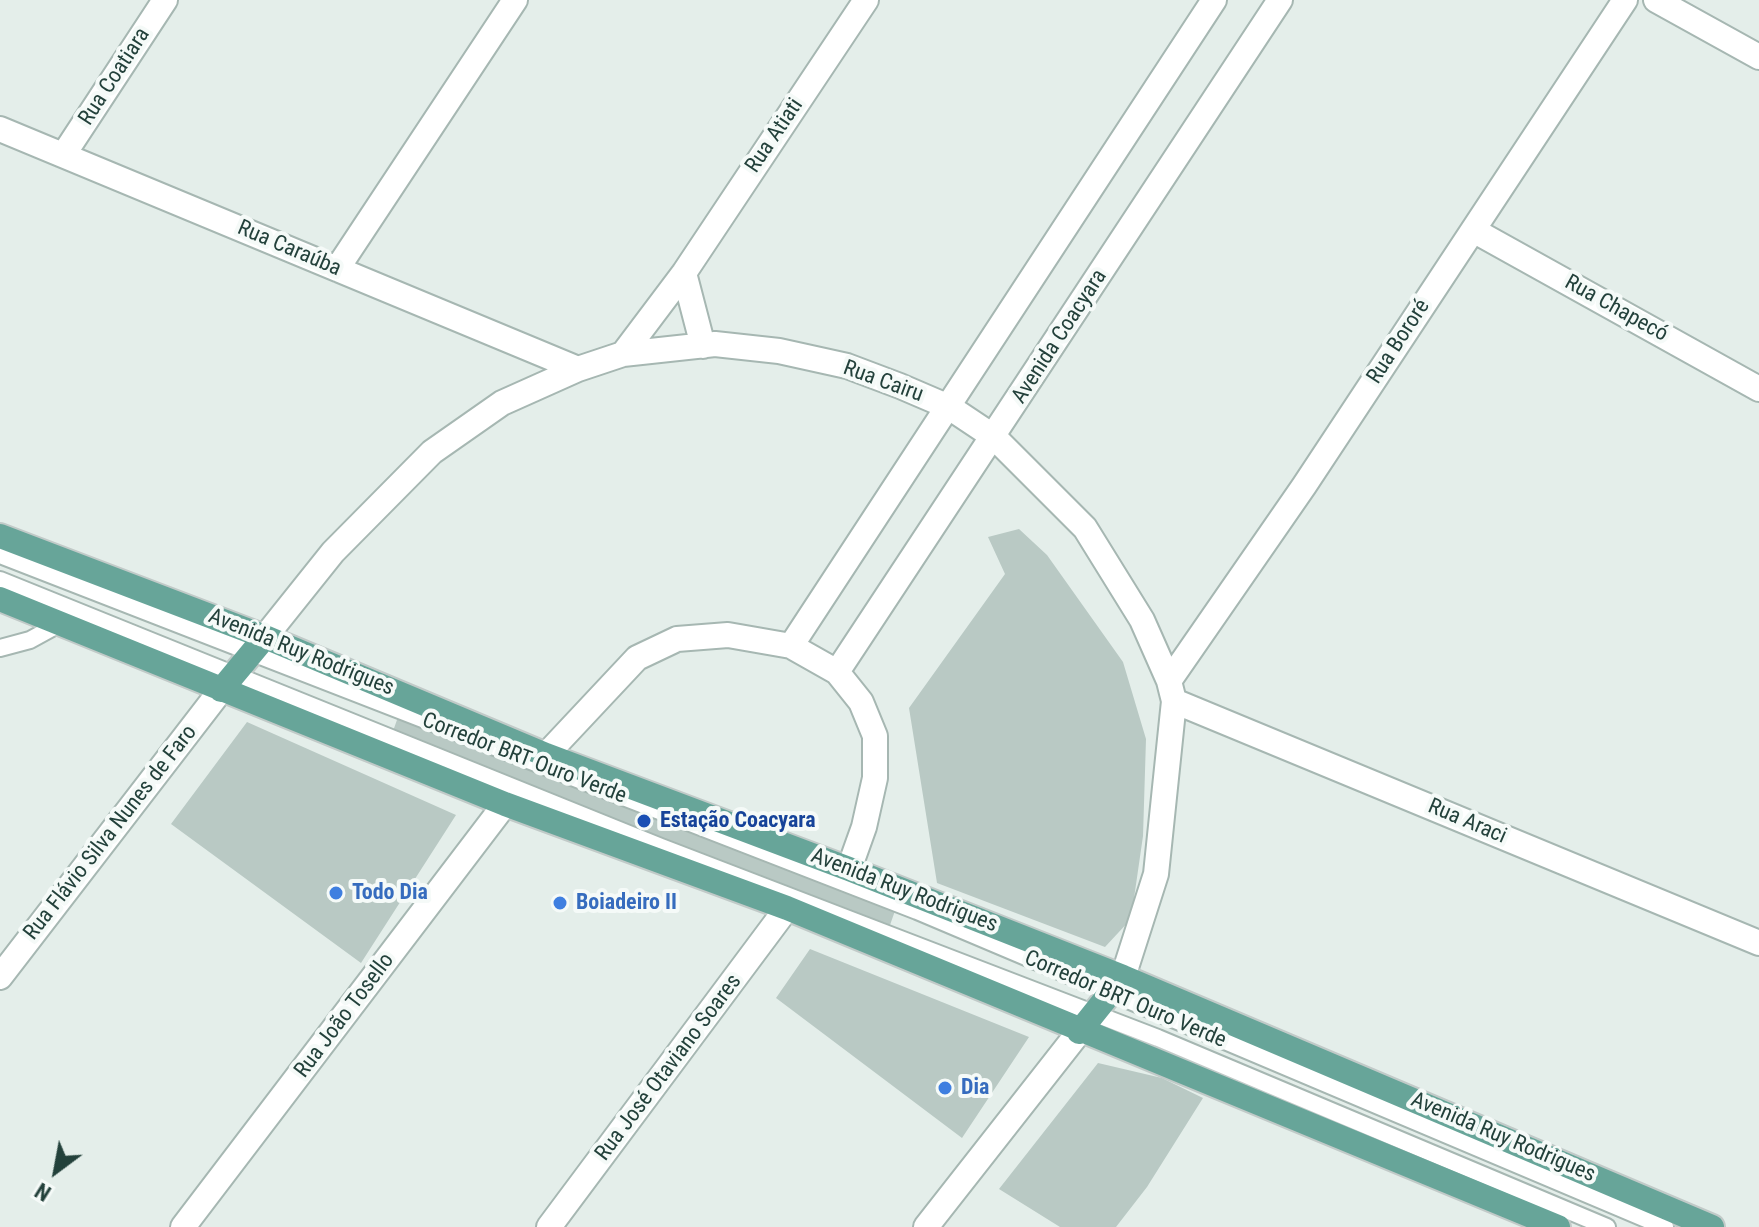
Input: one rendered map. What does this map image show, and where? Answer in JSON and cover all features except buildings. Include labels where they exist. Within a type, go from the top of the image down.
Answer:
[{"type":"main road","name":"Avenida Ruy Rodrigues","points":[[0,536],[258,645],[849,869],[1116,985],[1712,1227]]},
{"type":"main road","points":[[0,599],[228,682],[505,804],[1087,1022],[1558,1227]]},
{"type":"main road","points":[[228,682],[258,645]]},
{"type":"main road","points":[[1087,1022],[1116,985]]},
{"type":"street","name":"Rua Coatiara","points":[[64,154],[165,0]]},
{"type":"street","points":[[337,269],[515,0]]},
{"type":"street","name":"Rua Atiati","points":[[623,354],[684,273],[866,0]]},
{"type":"street","points":[[791,646],[1214,0]]},
{"type":"street","name":"Avenida Coacyara","points":[[837,672],[1280,0]]},
{"type":"street","name":"Rua Bororé","points":[[1172,691],[1625,0]]},
{"type":"street","points":[[1656,0],[1759,57]]},
{"type":"street","name":"Rua Caraúba","points":[[0,129],[578,369]]},
{"type":"street","name":"Rua Chapecó","points":[[1473,230],[1759,389]]},
{"type":"street","points":[[684,273],[703,346]]},
{"type":"street","name":"Rua Cairu","points":[[258,645],[333,552],[432,452],[502,403],[578,369],[623,354],[703,346],[779,351],[847,366],[949,407],[994,437],[1085,528],[1136,609],[1172,691]]},
{"type":"street","points":[[546,755],[637,658],[677,639],[728,635],[791,646],[837,672],[861,702],[875,736],[875,778],[864,827],[849,869]]},
{"type":"street","name":"Rua Flávio Silva Nunes de Faro","points":[[0,977],[228,682]]},
{"type":"street","points":[[1116,985],[1156,874],[1172,691]]},
{"type":"street","name":"Rua Araci","points":[[1172,691],[1759,943]]},
{"type":"street","name":"Rua João Tosello","points":[[183,1227],[505,804]]},
{"type":"street","name":"Rua José Otaviano Soares","points":[[549,1227],[787,908]]},
{"type":"street","points":[[926,1227],[1087,1022]]},
{"type":"lane","name":"Corredor BRT Ouro Verde","points":[[0,555],[258,645],[902,906],[1116,985],[1665,1227]]},
{"type":"lane","name":"Corredor BRT Ouro Verde","points":[[0,580],[228,682],[661,847],[1087,1022],[1607,1227]]},
{"type":"lane","points":[[0,648],[30,640],[61,623]]},
{"type":"place","name":"Estação Coacyara","points":[[644,821]]},
{"type":"place","name":"Todo Dia","points":[[336,893]]},
{"type":"place","name":"Boiadeiro II","points":[[560,903]]},
{"type":"place","name":"Dia","points":[[945,1088]]}]
